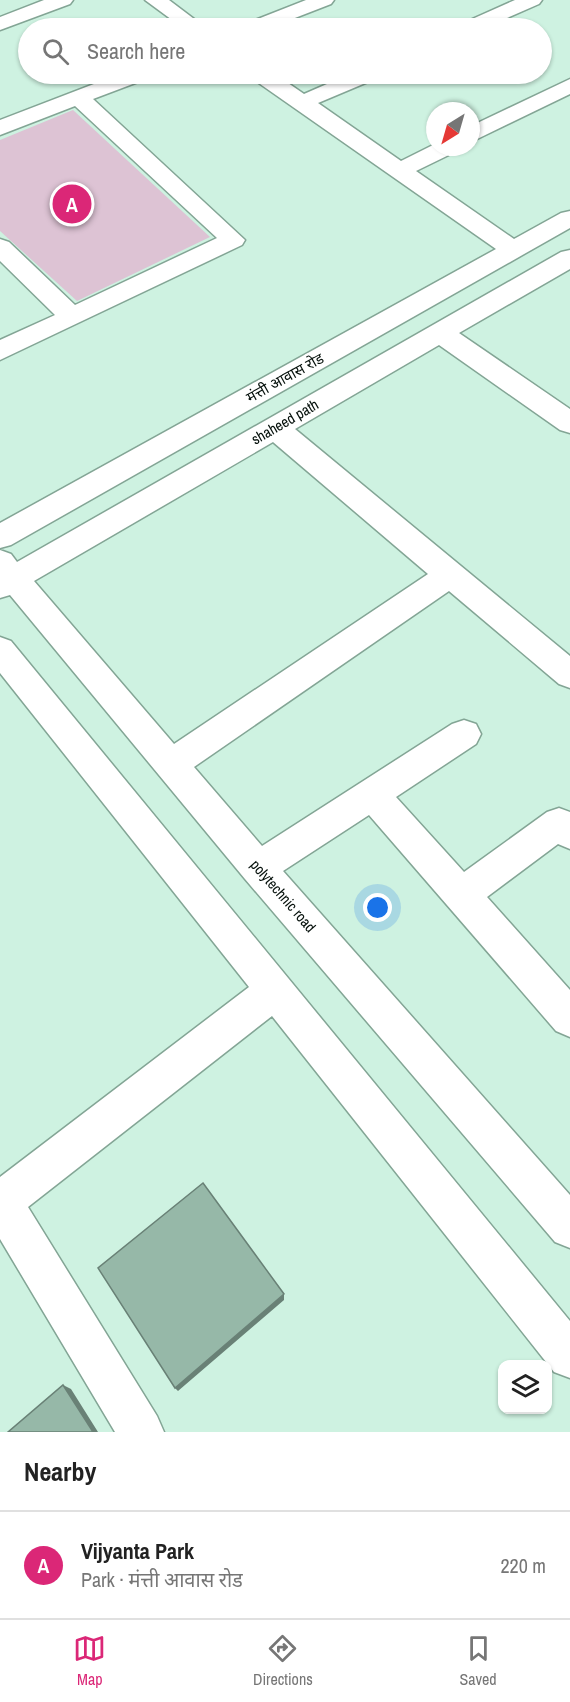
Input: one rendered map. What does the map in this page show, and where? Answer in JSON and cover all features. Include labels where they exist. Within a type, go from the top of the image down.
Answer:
[{"type":"street","points":[[0,24],[63,0]]},
{"type":"street","points":[[155,0],[181,18]]},
{"type":"street","points":[[278,18],[324,0]]},
{"type":"street","points":[[491,18],[532,0]]},
{"type":"street","points":[[476,5],[496,16]]},
{"type":"street","points":[[0,128],[112,84]]},
{"type":"street","points":[[276,84],[514,250]]},
{"type":"street","points":[[303,102],[344,84]]},
{"type":"street","points":[[480,131],[570,86]]},
{"type":"street","points":[[0,351],[232,240],[78,97]]},
{"type":"street","points":[[400,170],[429,156]]},
{"type":"street","name":"मंत्ती आवास रोड","points":[[0,537],[570,218]]},
{"type":"street","points":[[0,247],[72,316]]},
{"type":"street","name":"shaheed path","points":[[4,575],[275,428],[570,258]]},
{"type":"street","points":[[440,333],[570,423]]},
{"type":"street","points":[[275,428],[570,675]]},
{"type":"street","name":"polytechnic road","points":[[4,575],[171,764],[258,868],[570,1227]]},
{"type":"street","points":[[171,764],[450,575]]},
{"type":"street","points":[[0,650],[570,1356]]},
{"type":"street","points":[[258,868],[464,734]]},
{"type":"street","points":[[372,794],[570,1018]]},
{"type":"street","points":[[461,895],[559,823],[570,833]]},
{"type":"street","points":[[141,1432],[0,1202],[276,990]]},
{"type":"shaded area","points":[[73,110],[210,237],[77,301],[0,231],[0,140]]},
{"type":"building","points":[[203,1183],[284,1294],[175,1388],[98,1268]]},
{"type":"building","points":[[63,1385],[93,1432],[8,1432]]},
{"type":"place","name":"Vijyanta Park","points":[[72,204]]}]
